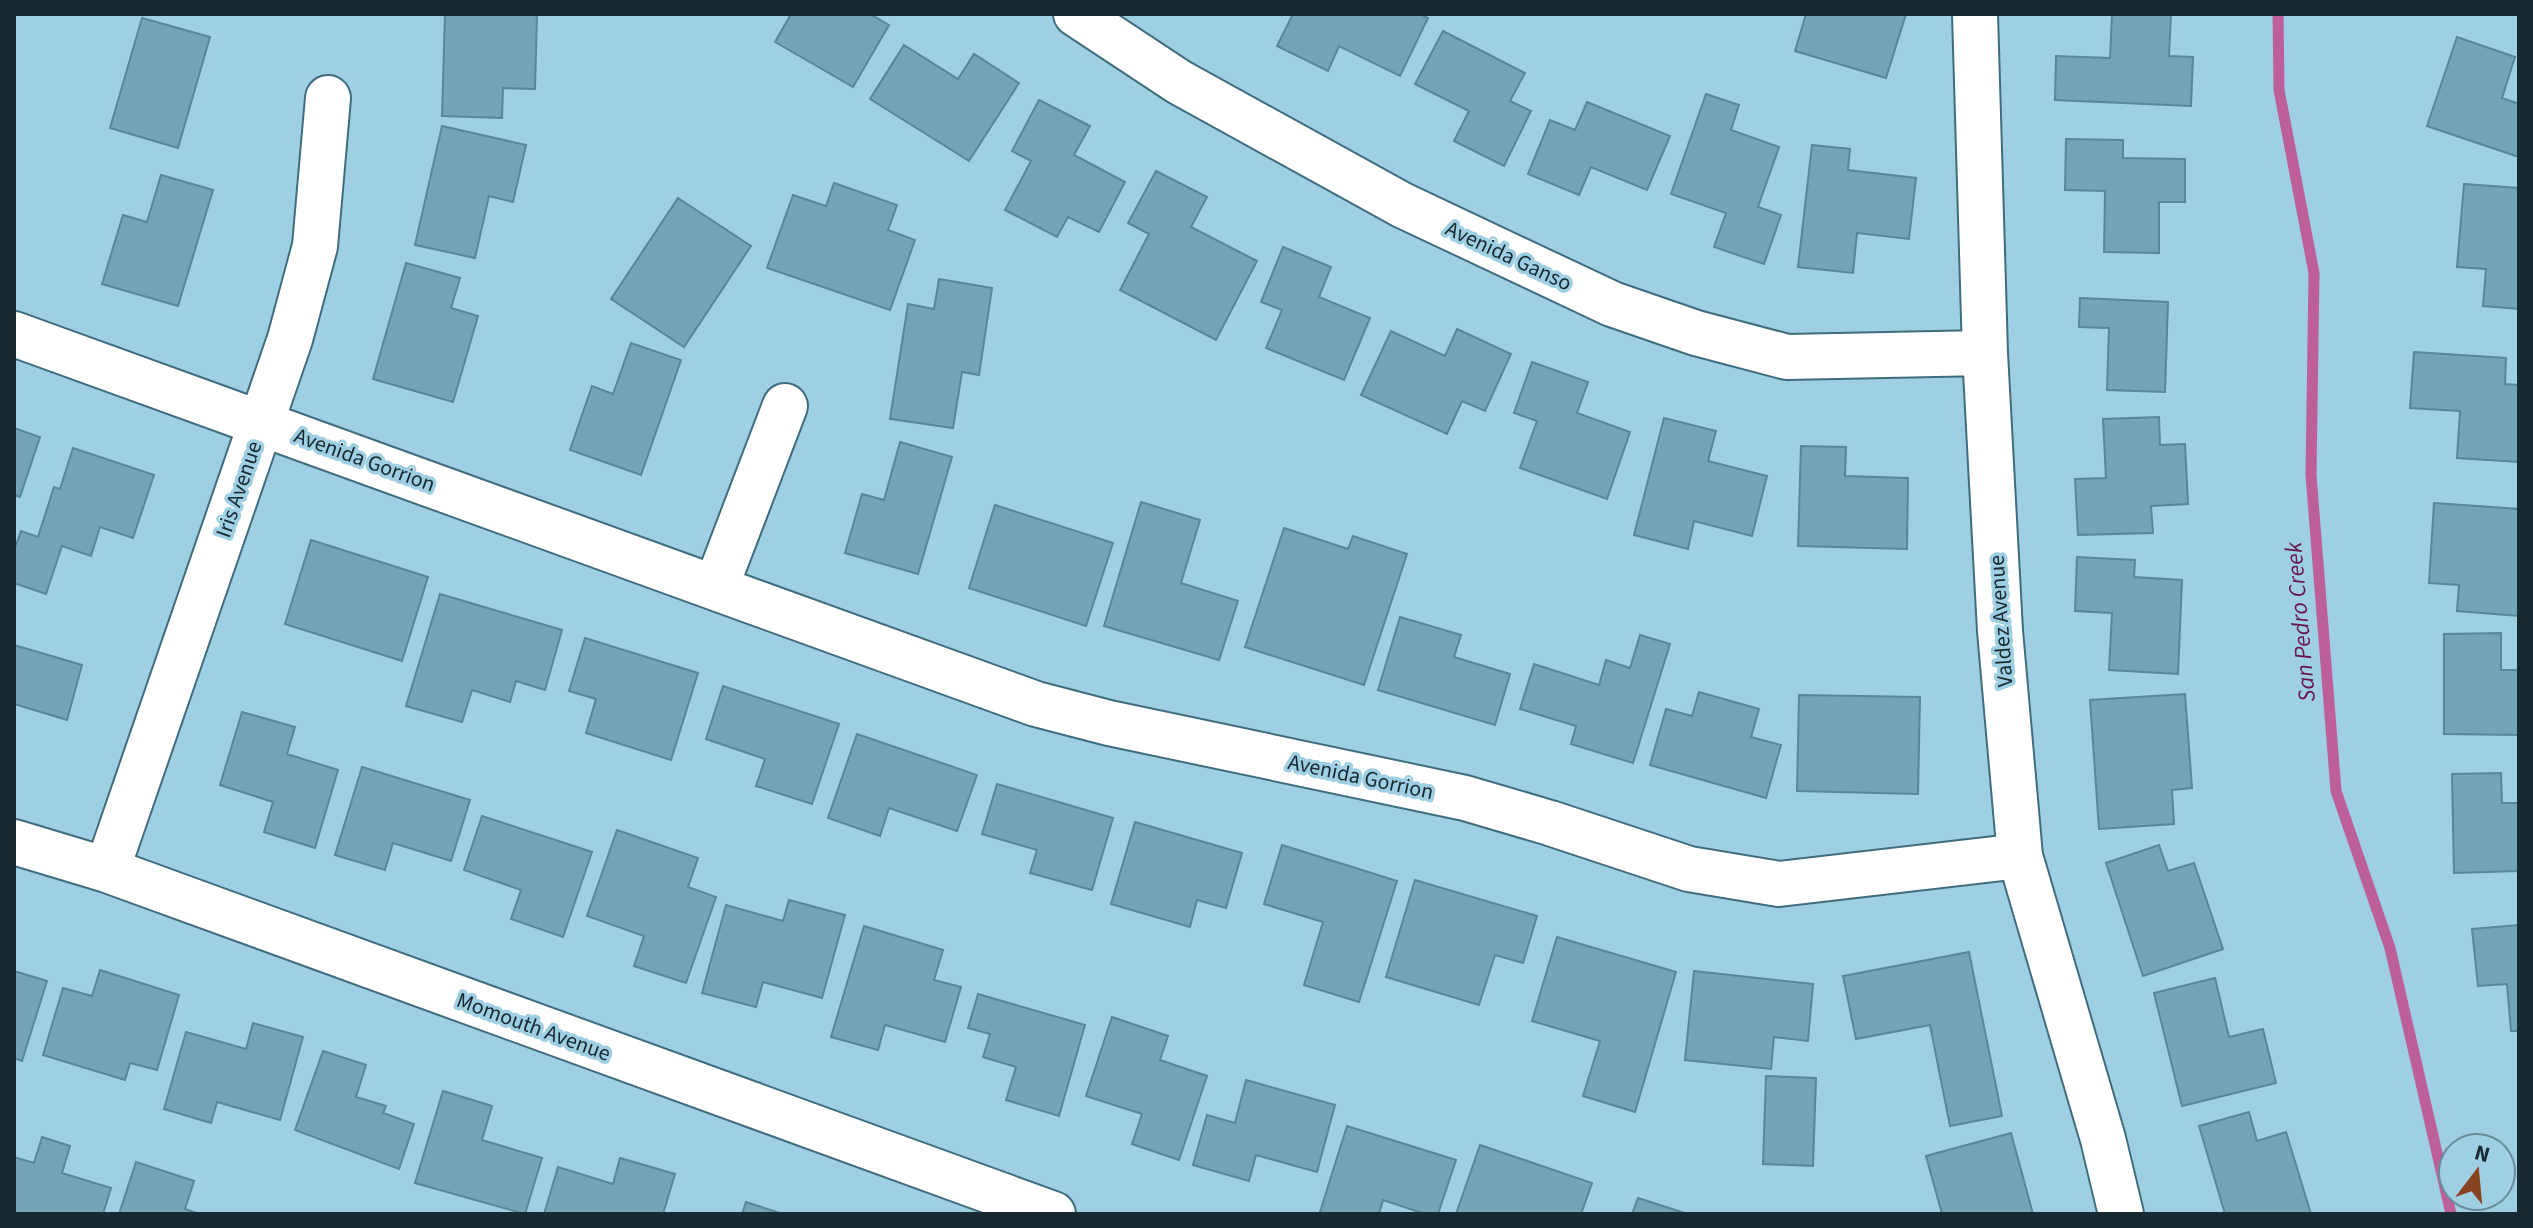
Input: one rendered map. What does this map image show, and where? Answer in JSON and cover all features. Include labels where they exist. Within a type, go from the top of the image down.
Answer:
[{"type":"street","name":"Avenida Ganso","points":[[1076,14],[1179,82],[1402,205],[1612,304],[1696,333],[1787,357],[1985,353]]},
{"type":"street","name":"Valdez Avenue","points":[[1975,14],[1985,353],[2000,631],[2020,856],[2103,1139],[2121,1214]]},
{"type":"street","name":"Iris Avenue","points":[[107,870],[290,339],[315,246],[328,98]]},
{"type":"street","name":"Avenida Gorrion","points":[[14,334],[1036,704],[1109,723],[1465,798],[1689,869],[1779,884],[2020,856]]},
{"type":"street","points":[[716,587],[785,406]]},
{"type":"street","name":"Momouth Avenue","points":[[14,842],[107,870],[1053,1214]]},
{"type":"building","points":[[445,14],[537,14],[535,89],[503,88],[502,118],[442,116]]},
{"type":"building","points":[[791,14],[870,14],[889,25],[853,87],[775,42]]},
{"type":"building","points":[[1293,14],[1420,14],[1428,18],[1400,76],[1339,46],[1328,71],[1277,46]]},
{"type":"building","points":[[1806,14],[1906,14],[1886,78],[1795,51]]},
{"type":"building","points":[[2112,14],[2171,14],[2169,56],[2193,57],[2191,106],[2055,100],[2056,56],[2110,58]]},
{"type":"building","points":[[142,18],[210,37],[178,148],[110,128]]},
{"type":"building","points":[[1443,31],[1525,73],[1510,101],[1531,111],[1504,166],[1454,141],[1469,111],[1415,84]]},
{"type":"building","points":[[2457,37],[2515,57],[2502,98],[2519,104],[2519,157],[2427,126]]},
{"type":"building","points":[[904,45],[958,79],[974,54],[1019,83],[969,161],[870,99]]},
{"type":"building","points":[[1706,94],[1739,105],[1731,130],[1779,147],[1758,207],[1781,215],[1764,264],[1714,247],[1726,213],[1671,194]]},
{"type":"building","points":[[1039,100],[1090,126],[1074,155],[1125,182],[1099,232],[1068,217],[1057,237],[1005,210],[1031,161],[1012,151]]},
{"type":"building","points":[[1587,102],[1670,136],[1647,190],[1591,167],[1579,195],[1528,174],[1550,120],[1575,130]]},
{"type":"building","points":[[442,126],[526,145],[513,202],[489,196],[475,258],[415,245]]},
{"type":"building","points":[[2066,139],[2123,140],[2123,158],[2185,159],[2185,202],[2159,202],[2159,253],[2104,252],[2105,191],[2065,190]]},
{"type":"building","points":[[1812,145],[1850,149],[1848,170],[1916,178],[1909,239],[1857,233],[1853,273],[1798,267]]},
{"type":"building","points":[[1156,171],[1207,197],[1191,227],[1257,261],[1216,340],[1120,290],[1149,234],[1128,223]]},
{"type":"building","points":[[161,175],[213,190],[178,306],[102,284],[123,215],[147,222]]},
{"type":"building","points":[[834,183],[897,205],[888,230],[915,240],[890,310],[767,268],[793,195],[826,206]]},
{"type":"building","points":[[2464,184],[2519,188],[2519,309],[2483,306],[2486,269],[2457,267]]},
{"type":"building","points":[[678,198],[751,246],[684,347],[611,299]]},
{"type":"building","points":[[1283,247],[1331,267],[1319,297],[1370,318],[1344,380],[1266,348],[1282,310],[1261,302]]},
{"type":"building","points":[[406,263],[460,278],[451,308],[478,316],[453,402],[373,379]]},
{"type":"building","points":[[939,279],[992,288],[979,375],[962,372],[953,428],[890,419],[908,304],[934,309]]},
{"type":"building","points":[[2080,298],[2168,302],[2165,392],[2107,390],[2109,328],[2079,327]]},
{"type":"building","points":[[1457,329],[1511,354],[1485,411],[1462,401],[1447,434],[1361,395],[1391,331],[1445,356]]},
{"type":"building","points":[[631,343],[681,360],[641,475],[570,450],[592,386],[613,394]]},
{"type":"building","points":[[2414,352],[2506,358],[2505,384],[2519,385],[2519,462],[2457,458],[2460,411],[2410,408]]},
{"type":"building","points":[[1532,362],[1588,382],[1577,413],[1630,432],[1607,499],[1520,468],[1537,421],[1514,413]]},
{"type":"building","points":[[2159,417],[2160,445],[2185,444],[2188,504],[2151,506],[2153,533],[2078,535],[2075,479],[2106,478],[2103,419]]},
{"type":"building","points":[[1664,418],[1716,431],[1708,461],[1767,476],[1752,536],[1694,521],[1688,549],[1634,535]]},
{"type":"building","points":[[14,428],[40,437],[20,497],[14,495]]},
{"type":"building","points":[[900,442],[952,457],[918,574],[845,553],[862,494],[884,500]]},
{"type":"building","points":[[1801,446],[1846,447],[1845,476],[1908,478],[1907,549],[1798,546]]},
{"type":"building","points":[[73,448],[154,475],[133,538],[100,527],[91,556],[62,546],[46,594],[14,583],[14,551],[21,531],[38,537],[54,487],[60,489]]},
{"type":"building","points":[[1141,502],[1200,520],[1181,583],[1238,601],[1219,660],[1104,626]]},
{"type":"building","points":[[2434,503],[2519,509],[2519,616],[2457,611],[2459,585],[2429,583]]},
{"type":"building","points":[[995,505],[1113,543],[1086,626],[969,588]]},
{"type":"building","points":[[1284,528],[1348,549],[1353,536],[1407,554],[1364,685],[1245,647]]},
{"type":"building","points":[[311,540],[428,577],[402,661],[285,624]]},
{"type":"building","points":[[2077,557],[2135,560],[2134,577],[2182,580],[2178,674],[2109,670],[2112,613],[2075,611]]},
{"type":"building","points":[[440,594],[562,630],[545,690],[516,681],[510,702],[472,690],[462,722],[406,706]]},
{"type":"building","points":[[1400,617],[1461,635],[1454,657],[1510,674],[1495,725],[1378,690]]},
{"type":"building","points":[[2501,633],[2501,670],[2519,670],[2519,735],[2444,734],[2444,634]]},
{"type":"building","points":[[1640,635],[1670,644],[1633,763],[1571,744],[1576,726],[1520,709],[1534,664],[1599,685],[1606,660],[1630,668]]},
{"type":"building","points":[[585,638],[698,673],[671,760],[586,733],[596,699],[569,691]]},
{"type":"building","points":[[14,645],[82,665],[67,720],[14,704]]},
{"type":"building","points":[[723,686],[839,724],[812,804],[756,786],[765,759],[706,739]]},
{"type":"building","points":[[1699,692],[1759,709],[1751,737],[1781,745],[1766,798],[1650,765],[1666,709],[1692,716]]},
{"type":"building","points":[[2185,694],[2192,788],[2172,790],[2174,824],[2099,829],[2090,700]]},
{"type":"building","points":[[1799,695],[1920,697],[1918,794],[1797,791]]},
{"type":"building","points":[[242,712],[295,727],[287,754],[338,770],[315,848],[264,832],[273,802],[220,785]]},
{"type":"building","points":[[857,734],[977,775],[957,831],[889,808],[880,836],[828,818]]},
{"type":"building","points":[[362,767],[470,800],[451,861],[393,843],[385,870],[335,855]]},
{"type":"building","points":[[2501,773],[2502,803],[2519,803],[2519,871],[2454,873],[2452,774]]},
{"type":"building","points":[[997,784],[1113,818],[1092,890],[1030,873],[1037,850],[982,834]]},
{"type":"building","points":[[482,816],[592,852],[563,937],[511,919],[521,890],[464,870]]},
{"type":"building","points":[[1135,822],[1242,853],[1226,908],[1197,900],[1190,927],[1111,904]]},
{"type":"building","points":[[617,830],[698,858],[688,887],[716,897],[686,983],[634,966],[644,936],[587,916]]},
{"type":"building","points":[[1282,845],[1397,881],[1359,1002],[1304,985],[1323,922],[1264,904]]},
{"type":"building","points":[[2159,845],[2168,871],[2194,863],[2223,949],[2143,976],[2106,863]]},
{"type":"building","points":[[1415,880],[1537,916],[1523,963],[1495,955],[1479,1005],[1386,977]]},
{"type":"building","points":[[789,900],[845,915],[822,998],[763,982],[756,1007],[702,993],[726,905],[783,921]]},
{"type":"building","points":[[2519,925],[2519,1031],[2511,1031],[2507,984],[2478,986],[2472,929]]},
{"type":"building","points":[[864,926],[943,950],[934,980],[961,987],[945,1042],[885,1025],[878,1050],[831,1037]]},
{"type":"building","points":[[1557,937],[1676,972],[1635,1112],[1583,1096],[1600,1041],[1532,1021]]},
{"type":"building","points":[[1969,952],[2002,1116],[1950,1126],[1930,1025],[1856,1039],[1843,976]]},
{"type":"building","points":[[100,970],[179,995],[157,1070],[130,1063],[125,1080],[43,1055],[63,988],[92,996]]},
{"type":"building","points":[[14,971],[47,981],[22,1061],[14,1058]]},
{"type":"building","points":[[1694,971],[1813,984],[1808,1041],[1774,1037],[1771,1069],[1685,1060]]},
{"type":"building","points":[[2215,978],[2229,1037],[2263,1029],[2276,1083],[2182,1106],[2154,993]]},
{"type":"building","points":[[978,994],[1085,1025],[1059,1116],[1006,1100],[1016,1067],[983,1057],[990,1034],[968,1028]]},
{"type":"building","points":[[1112,1017],[1168,1036],[1160,1060],[1207,1076],[1179,1160],[1132,1144],[1142,1114],[1086,1096]]},
{"type":"building","points":[[253,1023],[303,1037],[280,1120],[217,1102],[211,1123],[164,1109],[186,1032],[246,1049]]},
{"type":"building","points":[[323,1051],[366,1065],[356,1097],[386,1106],[383,1113],[414,1124],[399,1169],[295,1130]]},
{"type":"building","points":[[1766,1076],[1816,1078],[1813,1166],[1763,1164]]},
{"type":"building","points":[[1246,1080],[1335,1105],[1317,1172],[1256,1155],[1249,1181],[1193,1165],[1207,1115],[1235,1123]]},
{"type":"building","points":[[443,1091],[492,1106],[482,1140],[542,1158],[525,1214],[415,1183]]},
{"type":"building","points":[[2249,1112],[2257,1141],[2286,1132],[2311,1214],[2225,1214],[2199,1126]]},
{"type":"building","points":[[1347,1126],[1456,1160],[1438,1214],[1425,1214],[1383,1200],[1379,1214],[1320,1212]]},
{"type":"building","points":[[2011,1133],[2033,1214],[1942,1214],[1926,1156]]},
{"type":"building","points":[[42,1137],[70,1146],[62,1173],[111,1188],[103,1214],[14,1213],[14,1157],[34,1163]]},
{"type":"building","points":[[1480,1145],[1592,1183],[1581,1214],[1456,1214]]},
{"type":"building","points":[[620,1158],[675,1174],[663,1214],[544,1214],[558,1167],[613,1184]]},
{"type":"building","points":[[136,1162],[194,1181],[185,1209],[200,1214],[119,1214]]},
{"type":"building","points":[[1638,1198],[1688,1214],[1632,1214]]},
{"type":"building","points":[[746,1202],[783,1214],[742,1214]]},
{"type":"waterway","name":"San Pedro Creek","points":[[2278,14],[2279,90],[2314,273],[2311,475],[2336,791],[2390,948],[2451,1214]]}]
